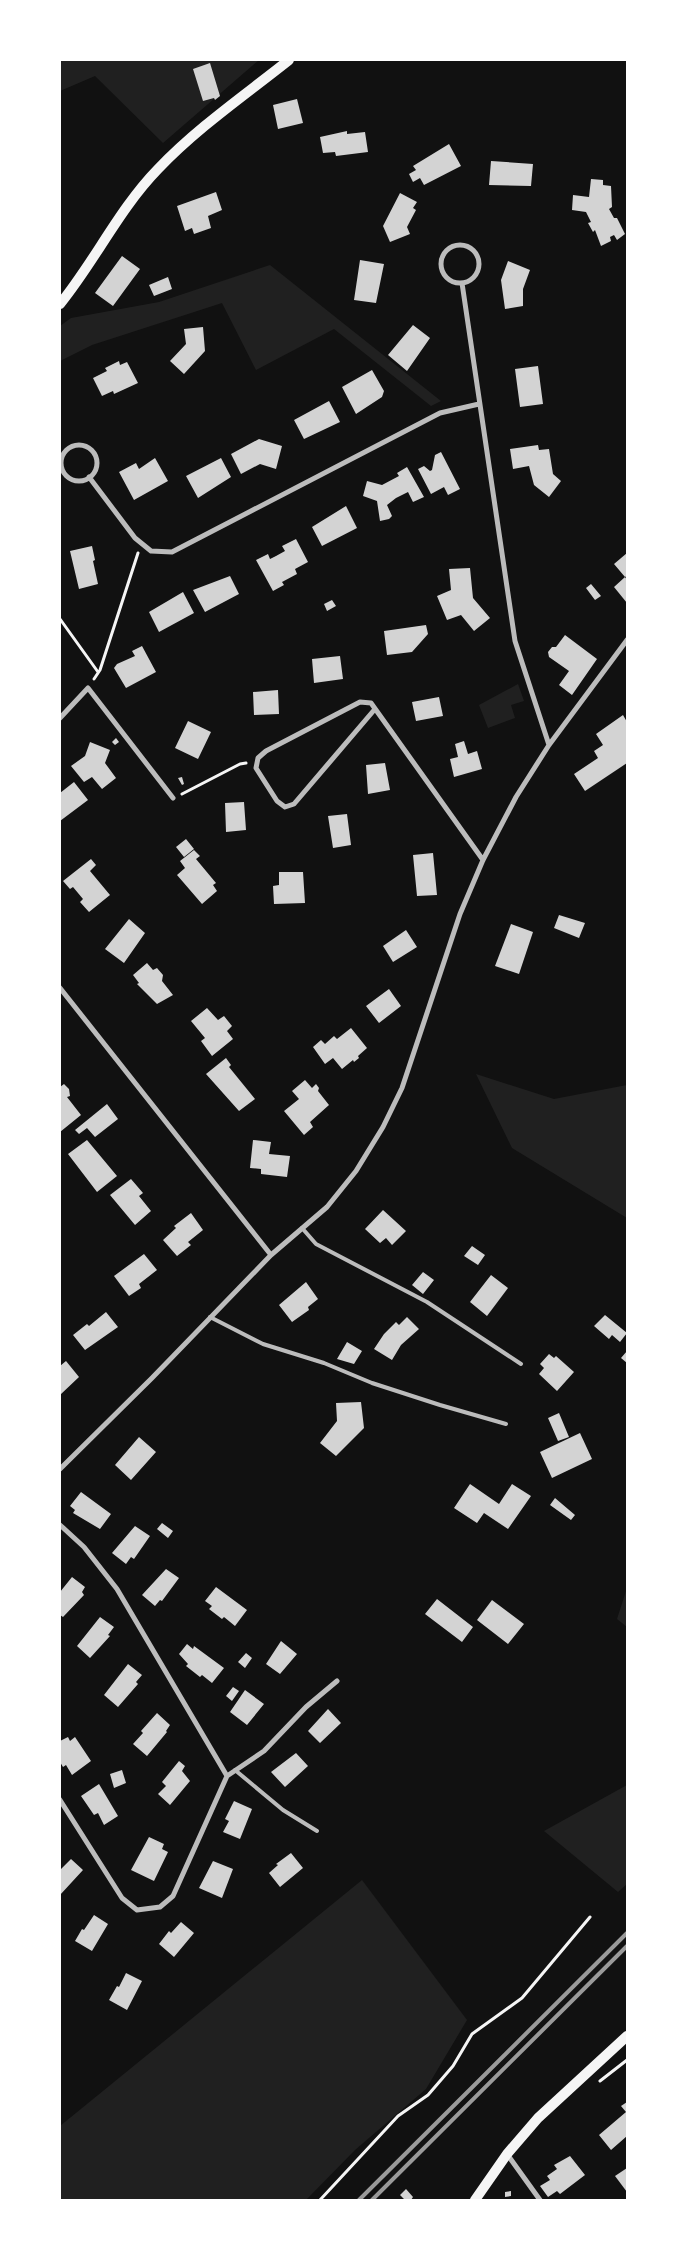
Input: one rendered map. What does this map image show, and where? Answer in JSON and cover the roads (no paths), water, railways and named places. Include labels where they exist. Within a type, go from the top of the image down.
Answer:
[{"type":"main road","points":[[60,304],[77,283],[126,207],[157,170],[200,130],[289,60]]},
{"type":"main road","points":[[475,2200],[507,2154],[538,2118],[627,2036]]},
{"type":"main road","points":[[603,2058],[627,2044]]},
{"type":"street","points":[[463,245],[474,251],[480,262],[477,274],[468,282],[462,283],[449,280],[442,270],[441,263],[446,251],[451,247],[463,245]]},
{"type":"street","points":[[462,283],[515,641],[549,746]]},
{"type":"street","points":[[89,477],[135,538],[151,550],[172,552],[440,413],[479,404]]},
{"type":"street","points":[[81,445],[92,451],[96,467],[89,477],[80,481],[64,474],[61,468],[62,456],[70,447],[81,445]]},
{"type":"street","points":[[61,1467],[152,1378],[271,1255],[328,1207],[356,1171],[402,1088],[460,914],[483,860],[516,797],[549,746],[627,640]]},
{"type":"street","points":[[60,718],[88,688],[173,798]]},
{"type":"street","points":[[375,709],[294,804],[285,807],[278,801],[256,768],[257,762],[266,751],[360,702],[371,703],[483,860]]},
{"type":"street","points":[[60,988],[271,1255]]},
{"type":"street","points":[[60,1525],[84,1547],[117,1588],[227,1776]]},
{"type":"street","points":[[60,1800],[122,1898],[137,1910],[160,1907],[173,1896],[227,1776],[264,1751],[306,1707],[337,1682]]},
{"type":"street","points":[[507,2154],[540,2200]]},
{"type":"lane","points":[[302,1228],[316,1244],[427,1302],[521,1364]]},
{"type":"lane","points":[[210,1317],[263,1344],[324,1363],[414,1397],[506,1424]]},
{"type":"lane","points":[[236,1770],[283,1810],[317,1831]]},
{"type":"railway","points":[[359,2200],[627,1933]]},
{"type":"railway","points":[[372,2200],[627,1946]]}]
